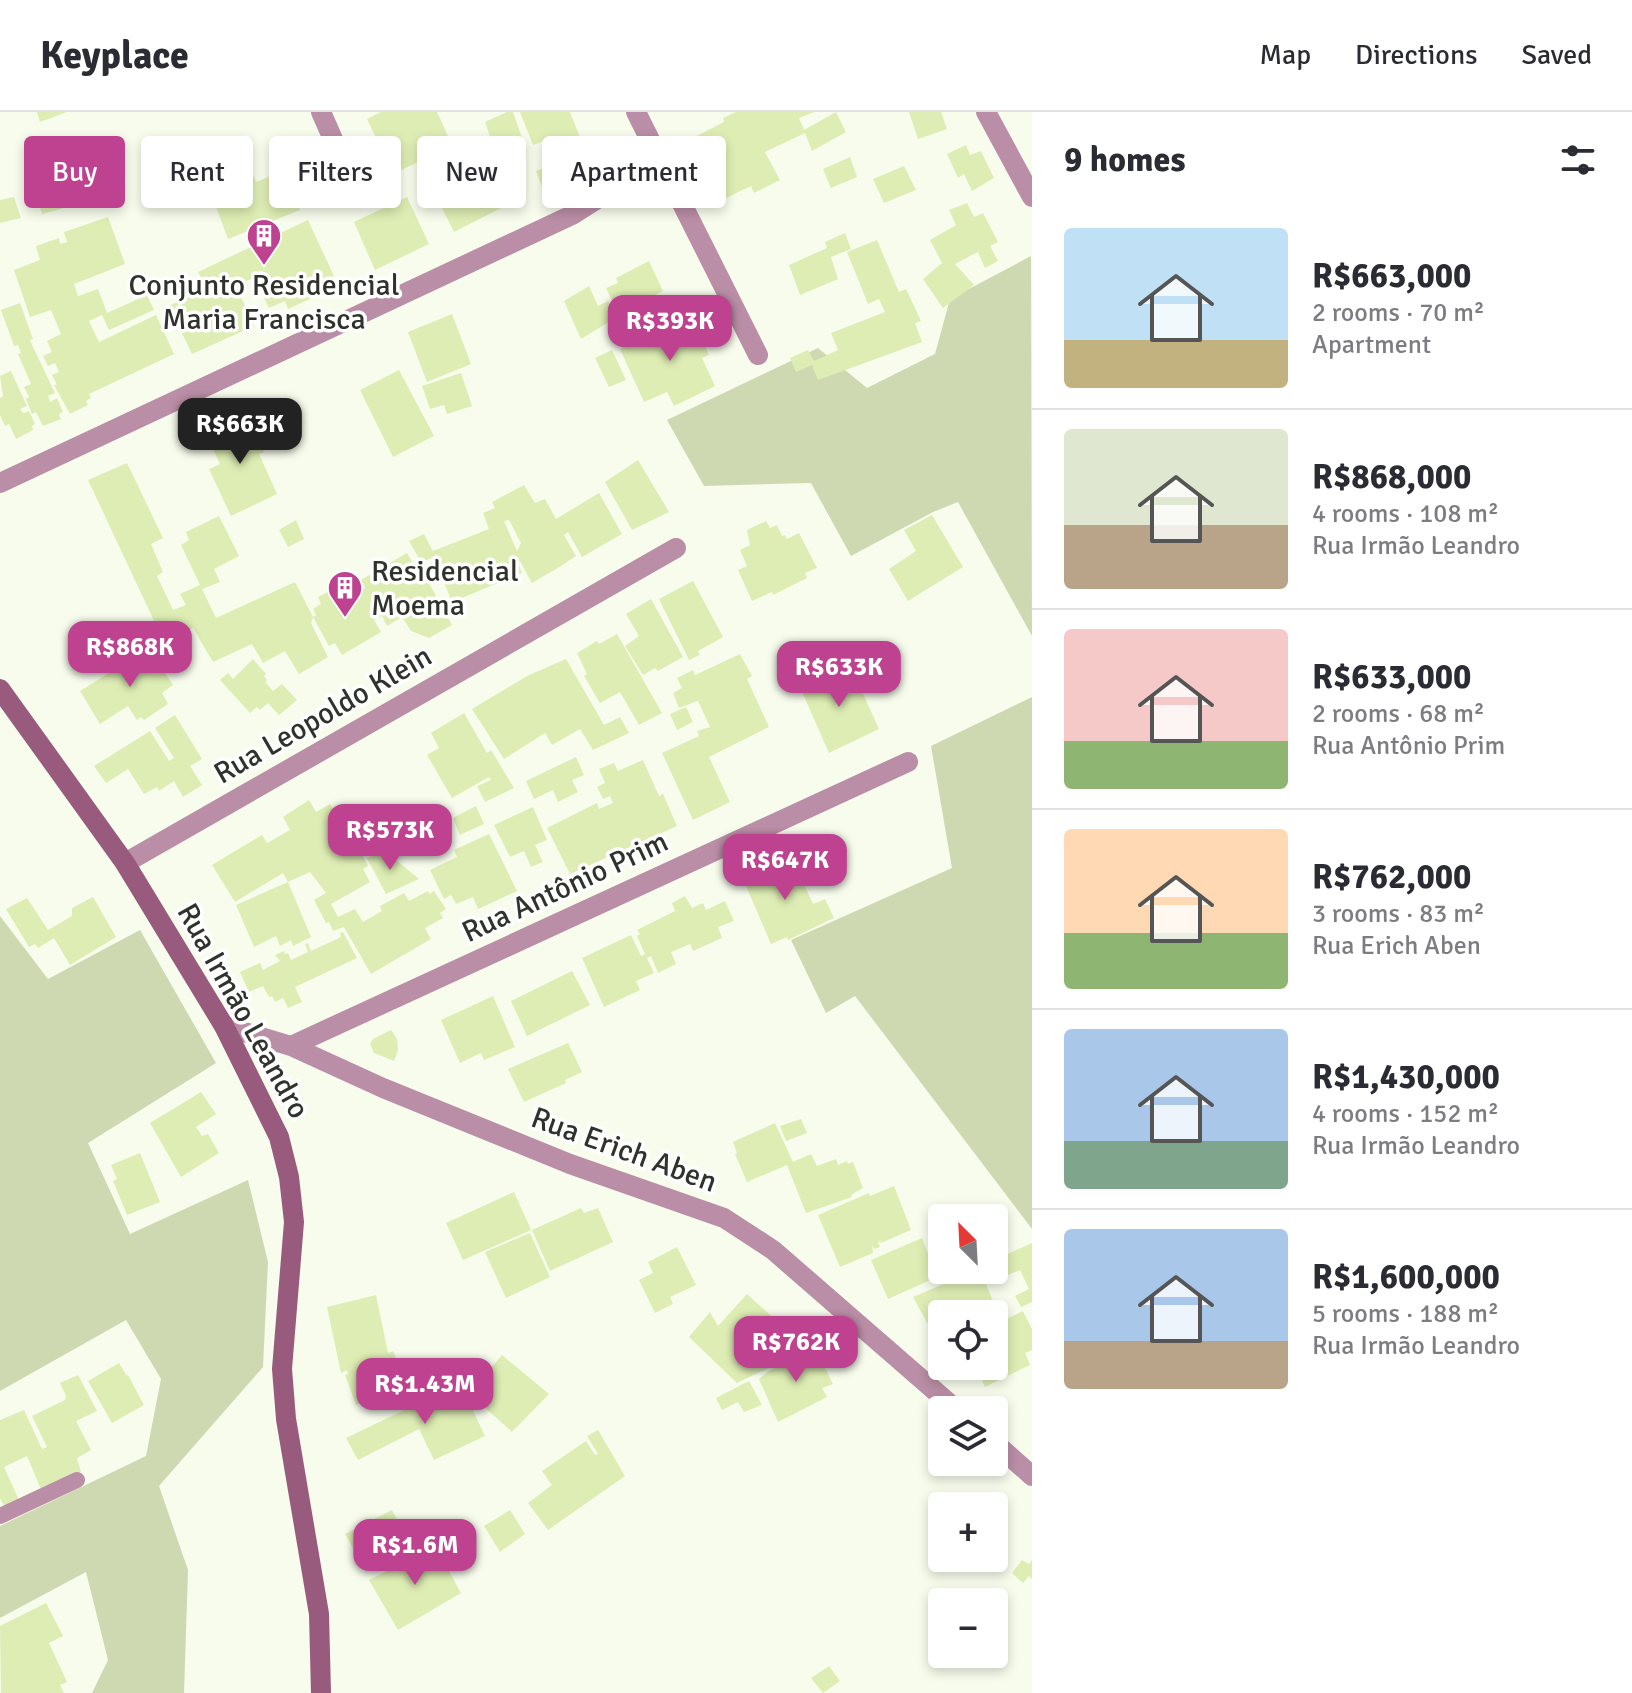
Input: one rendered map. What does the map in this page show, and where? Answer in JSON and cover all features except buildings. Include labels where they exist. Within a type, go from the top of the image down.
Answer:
[{"type":"street","points":[[321,112],[332,136]]},
{"type":"street","points":[[636,112],[648,136]]},
{"type":"street","points":[[986,112],[1032,197]]},
{"type":"street","points":[[0,483],[583,208]]},
{"type":"street","points":[[684,208],[758,355]]},
{"type":"street","name":"Rua Leopoldo Klein","points":[[125,863],[676,548]]},
{"type":"street","name":"Rua Irmão Leandro","points":[[0,689],[125,863],[224,1026],[279,1137],[289,1177],[294,1222],[282,1369],[286,1419],[319,1614],[321,1693]]},
{"type":"street","name":"Rua Antônio Prim","points":[[291,1046],[908,762]]},
{"type":"street","name":"Rua Erich Aben","points":[[224,1026],[291,1046],[383,1088],[570,1164],[724,1218],[773,1250],[941,1396]]},
{"type":"street","points":[[1008,1455],[1032,1476]]},
{"type":"lane","points":[[0,1516],[77,1480]]},
{"type":"green space","points":[[1031,256],[1032,636],[958,502],[851,556],[811,483],[704,486],[667,420],[818,348],[867,388],[935,354],[950,299]]},
{"type":"green space","points":[[1032,697],[1032,1229],[855,996],[826,1013],[791,940],[952,868],[931,746]]},
{"type":"green space","points":[[0,916],[48,979],[140,930],[216,1063],[88,1143],[130,1234],[248,1180],[268,1262],[263,1367],[159,1486],[188,1570],[184,1693],[92,1693],[108,1660],[86,1572],[0,1618],[0,1526],[146,1456],[161,1379],[126,1320],[0,1391]]},
{"type":"place","name":"Conjunto Residencial Maria Francisca","points":[[264,267]]},
{"type":"place","name":"Residencial Moema","points":[[345,619]]}]
